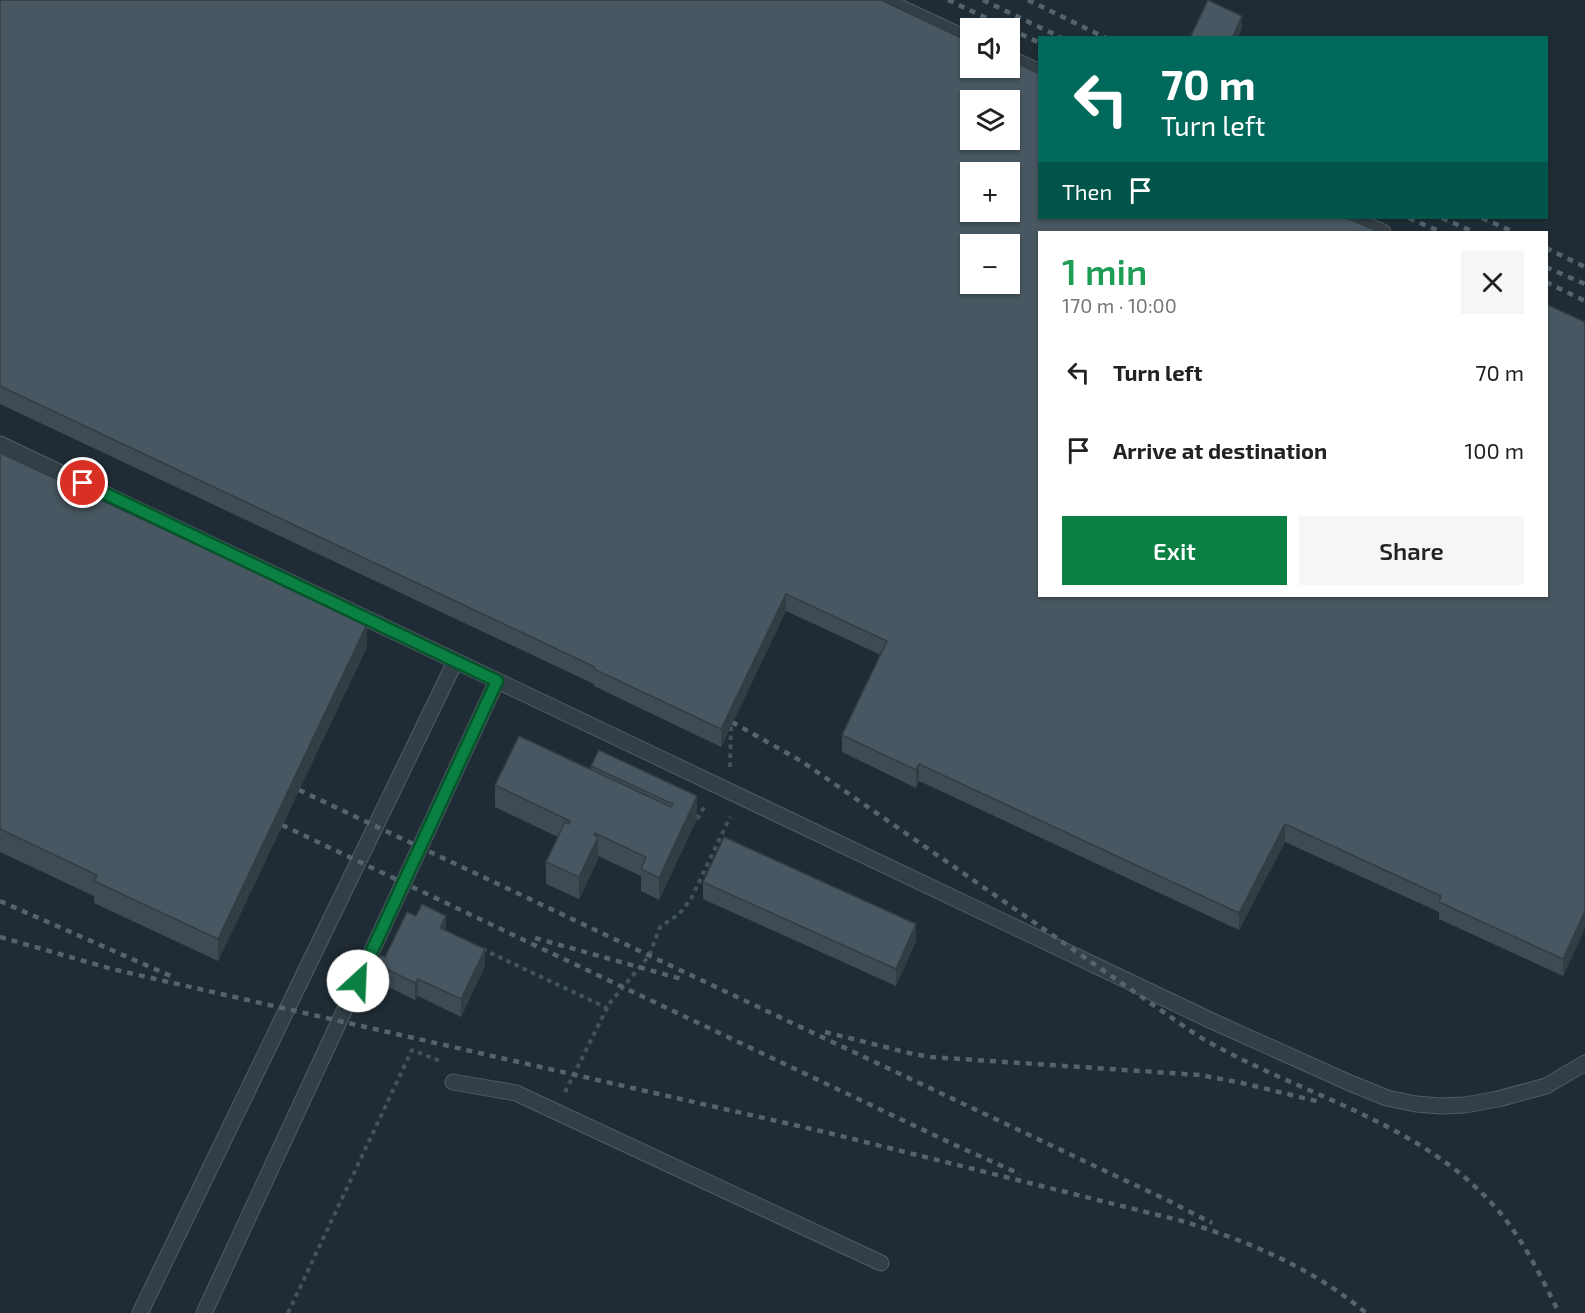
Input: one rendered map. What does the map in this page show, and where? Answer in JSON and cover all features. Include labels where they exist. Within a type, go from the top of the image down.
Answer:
[{"type":"lane","points":[[884,0],[960,35]]},
{"type":"lane","points":[[1020,63],[1038,71]]},
{"type":"lane","points":[[1353,219],[1381,231]]},
{"type":"lane","points":[[0,444],[1212,1021],[1387,1098],[1416,1104],[1465,1105],[1546,1086],[1585,1063]]},
{"type":"lane","points":[[140,1313],[455,662]]},
{"type":"lane","points":[[204,1313],[497,681]]},
{"type":"lane","points":[[453,1082],[516,1093],[881,1263]]},
{"type":"path","points":[[562,1097],[607,1008],[649,956],[660,927],[680,914],[691,899],[730,817],[730,726]]},
{"type":"path","points":[[473,944],[607,1008]]},
{"type":"path","points":[[288,1313],[412,1050],[444,1063]]},
{"type":"building","points":[[0,0],[881,0],[960,37],[960,78],[1020,78],[1020,65],[1038,73],[1038,219],[1349,219],[1377,231],[1038,231],[1038,597],[1548,597],[1548,305],[1585,322],[1585,911],[1563,959],[1439,902],[1441,896],[1285,824],[1239,913],[919,764],[916,770],[842,735],[887,641],[786,594],[721,729],[594,669],[595,667],[0,386]]},
{"type":"building","points":[[1208,0],[1242,16],[1233,36],[1191,36]]},
{"type":"building","points":[[0,453],[367,624],[218,939],[94,881],[97,875],[0,829]]},
{"type":"building","points":[[519,736],[671,807],[673,804],[591,766],[599,750],[697,796],[659,878],[641,869],[646,857],[595,833],[594,835],[598,837],[579,877],[546,862],[565,822],[569,824],[570,821],[495,785]]},
{"type":"building","points":[[724,837],[916,924],[896,969],[703,882]]},
{"type":"building","points":[[422,904],[446,916],[440,928],[485,949],[461,999],[418,979],[415,983],[376,964],[381,955],[385,957],[407,912],[416,916]]},
{"type":"railway","points":[[948,0],[987,18]]},
{"type":"railway","points":[[983,0],[1058,36]]},
{"type":"railway","points":[[1028,0],[1102,36]]},
{"type":"railway","points":[[1020,34],[1038,42]]},
{"type":"railway","points":[[1411,219],[1439,231]]},
{"type":"railway","points":[[1444,219],[1472,231]]},
{"type":"railway","points":[[1484,219],[1512,231]]},
{"type":"railway","points":[[1548,249],[1585,267]]},
{"type":"railway","points":[[1548,268],[1585,284]]},
{"type":"railway","points":[[1548,283],[1585,301]]},
{"type":"railway","points":[[732,722],[801,761],[1198,1036],[1248,1062],[1354,1110],[1430,1151],[1475,1187],[1506,1220],[1531,1258],[1559,1313]]},
{"type":"railway","points":[[299,790],[1212,1223]]},
{"type":"railway","points":[[282,825],[1020,1174]]},
{"type":"railway","points":[[0,901],[173,977]]},
{"type":"railway","points":[[0,937],[112,969],[825,1132],[1182,1221],[1231,1237],[1302,1269],[1346,1297],[1366,1313]]},
{"type":"railway","points":[[535,938],[685,980]]},
{"type":"railway","points":[[825,1032],[931,1057],[1200,1075],[1320,1102]]},
{"type":"route","points":[[83,483],[497,681],[358,981]]}]
